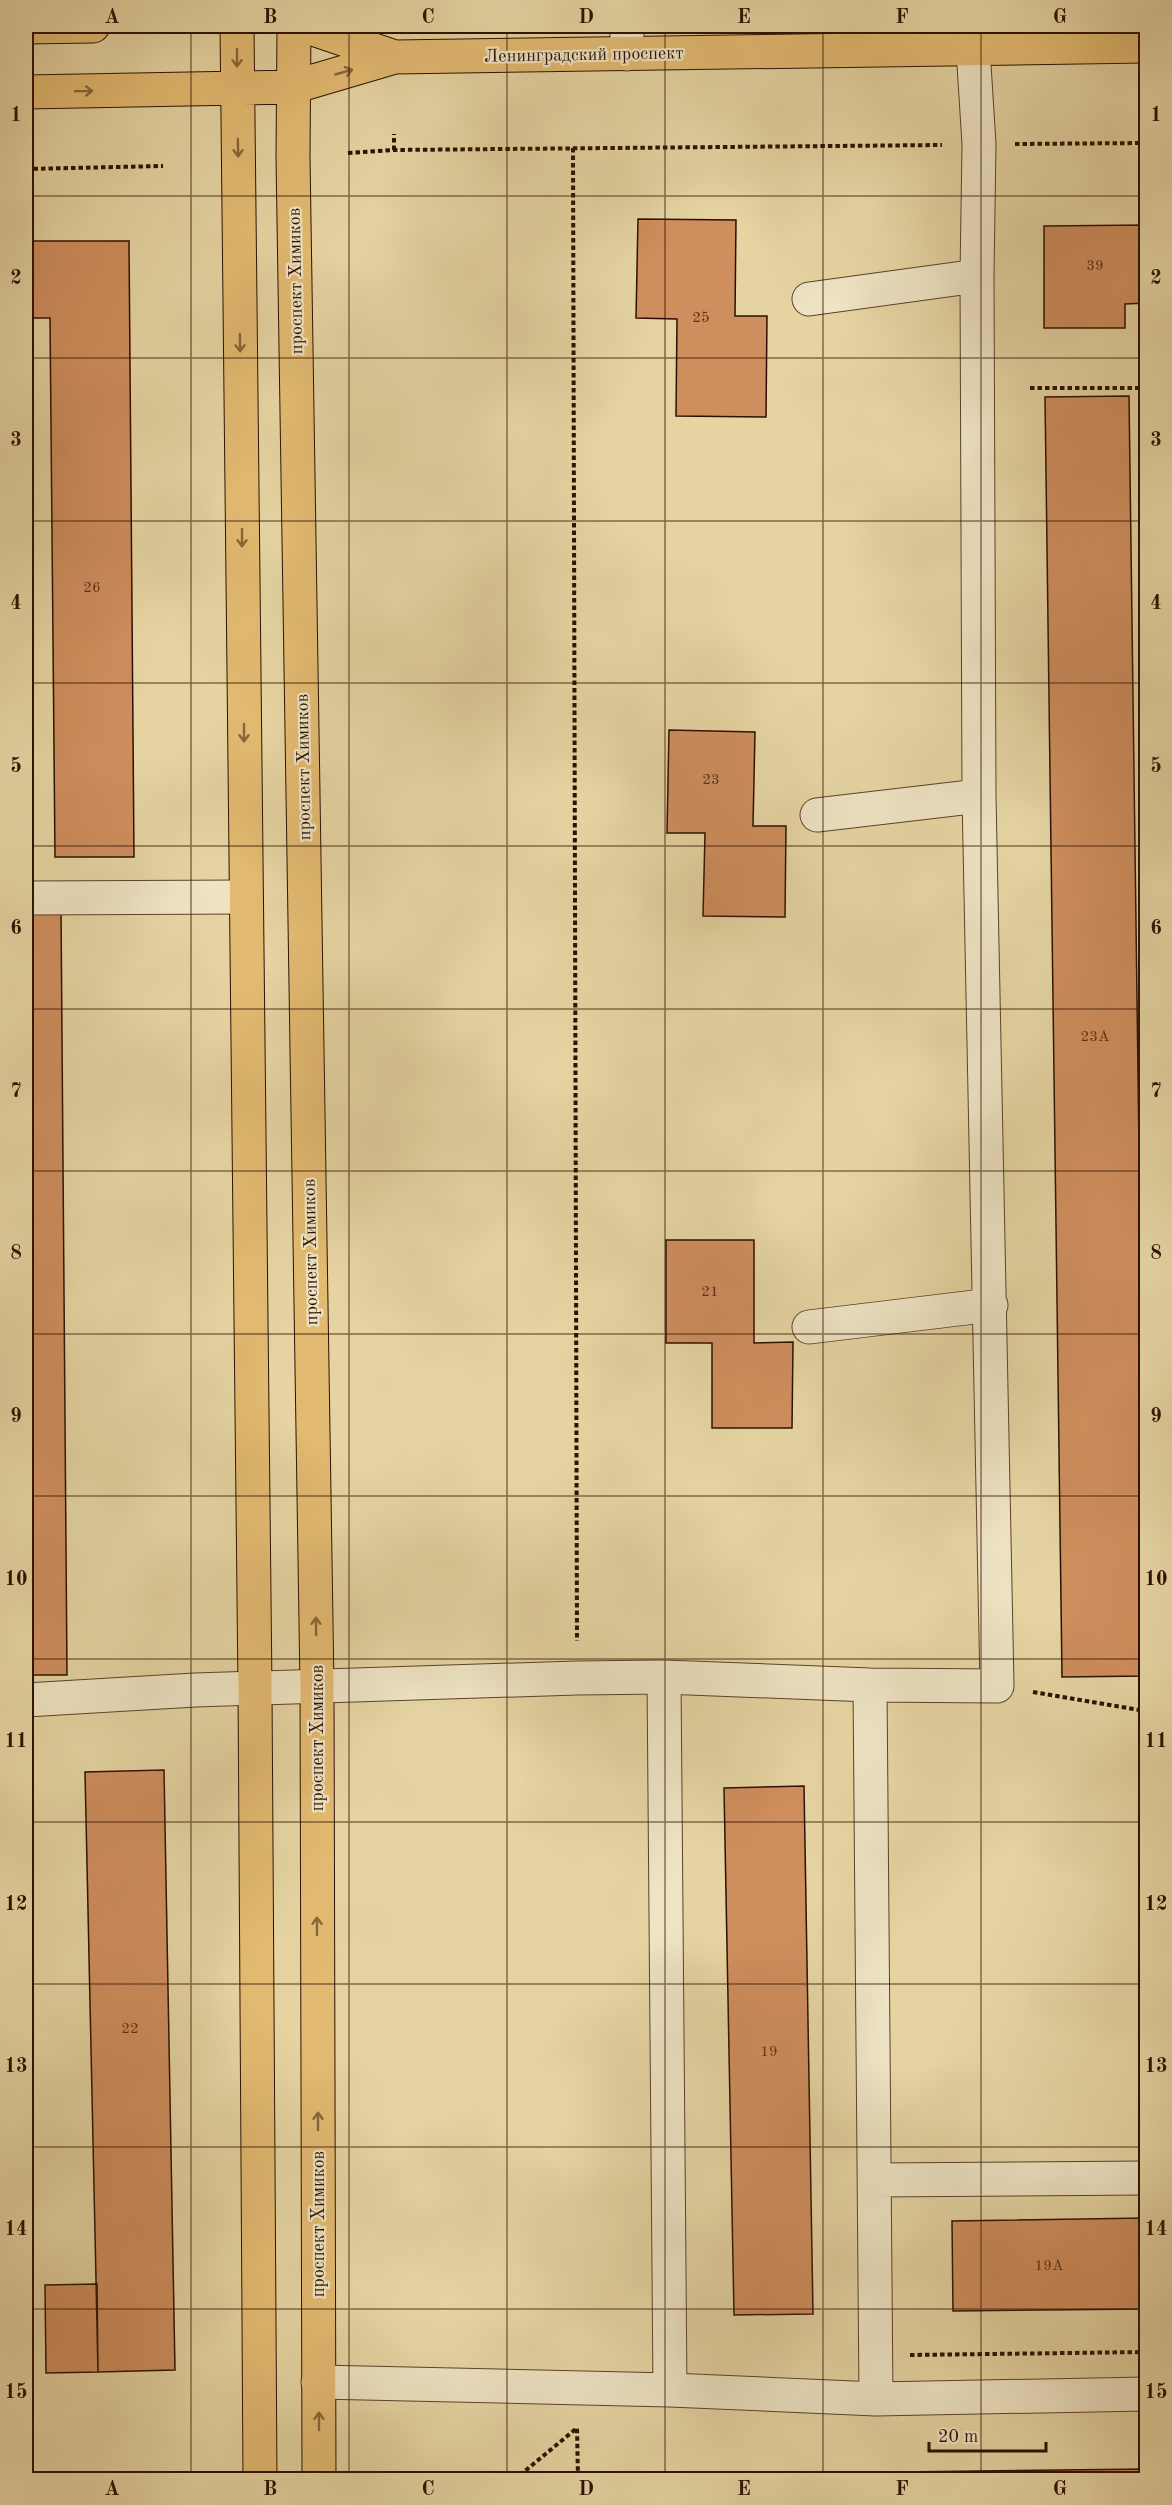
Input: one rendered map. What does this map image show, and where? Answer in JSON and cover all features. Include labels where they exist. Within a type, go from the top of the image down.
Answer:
[{"type":"main road","points":[[26,27],[93,26]]},
{"type":"main road","points":[[237,26],[255,1688],[260,2480]]},
{"type":"main road","name":"проспект Химиков","points":[[294,26],[293,87],[317,1686],[319,2480]]},
{"type":"main road","points":[[304,26],[395,57]]},
{"type":"main road","name":"Ленинградский проспект","points":[[26,92],[237,90],[293,87],[395,57],[627,40],[973,49],[1146,46]]},
{"type":"lane","points":[[26,1700],[255,1688],[577,1678],[664,1677],[870,1685],[997,1686],[979,796],[977,276],[979,144],[973,49]]},
{"type":"lane","points":[[809,299],[977,276]]},
{"type":"lane","points":[[817,815],[979,796]]},
{"type":"lane","points":[[26,898],[245,897]]},
{"type":"lane","points":[[809,1327],[991,1305]]},
{"type":"lane","points":[[664,1677],[670,2390]]},
{"type":"lane","points":[[870,1685],[876,2180],[876,2399]]},
{"type":"lane","points":[[876,2180],[1146,2178]]},
{"type":"lane","points":[[318,2382],[670,2390],[876,2399],[1146,2394]]},
{"type":"path","points":[[394,134],[394,150]]},
{"type":"path","points":[[348,153],[394,150],[1146,143]]},
{"type":"path","points":[[573,148],[577,1678]]},
{"type":"path","points":[[26,169],[163,166]]},
{"type":"path","points":[[1030,388],[1146,388]]},
{"type":"path","points":[[997,1686],[1146,1711]]},
{"type":"path","points":[[876,2355],[1146,2352]]},
{"type":"path","points":[[514,2480],[577,2428],[578,2480]]},
{"type":"building","points":[[638,219],[736,220],[735,316],[767,316],[766,417],[676,416],[677,319],[636,318]]},
{"type":"building","points":[[1146,225],[1146,303],[1125,304],[1125,328],[1044,328],[1044,226]]},
{"type":"building","points":[[26,241],[129,241],[134,857],[55,857],[50,318],[26,318]]},
{"type":"building","points":[[1129,396],[1146,1676],[1062,1677],[1045,397]]},
{"type":"building","points":[[669,730],[755,732],[753,826],[786,826],[785,917],[703,916],[705,833],[667,833]]},
{"type":"building","points":[[26,909],[61,909],[67,1675],[26,1675]]},
{"type":"building","points":[[666,1240],[754,1240],[754,1343],[793,1342],[792,1428],[712,1428],[712,1343],[666,1343]]},
{"type":"building","points":[[164,1770],[175,2370],[98,2372],[85,1772]]},
{"type":"building","points":[[804,1786],[813,2314],[734,2315],[724,1788]]},
{"type":"building","points":[[1146,2218],[1146,2309],[953,2311],[952,2221]]},
{"type":"building","points":[[97,2284],[98,2372],[46,2373],[45,2285]]},
{"type":"building","points":[[1146,2469],[1146,2480],[664,2480],[664,2475]]}]
